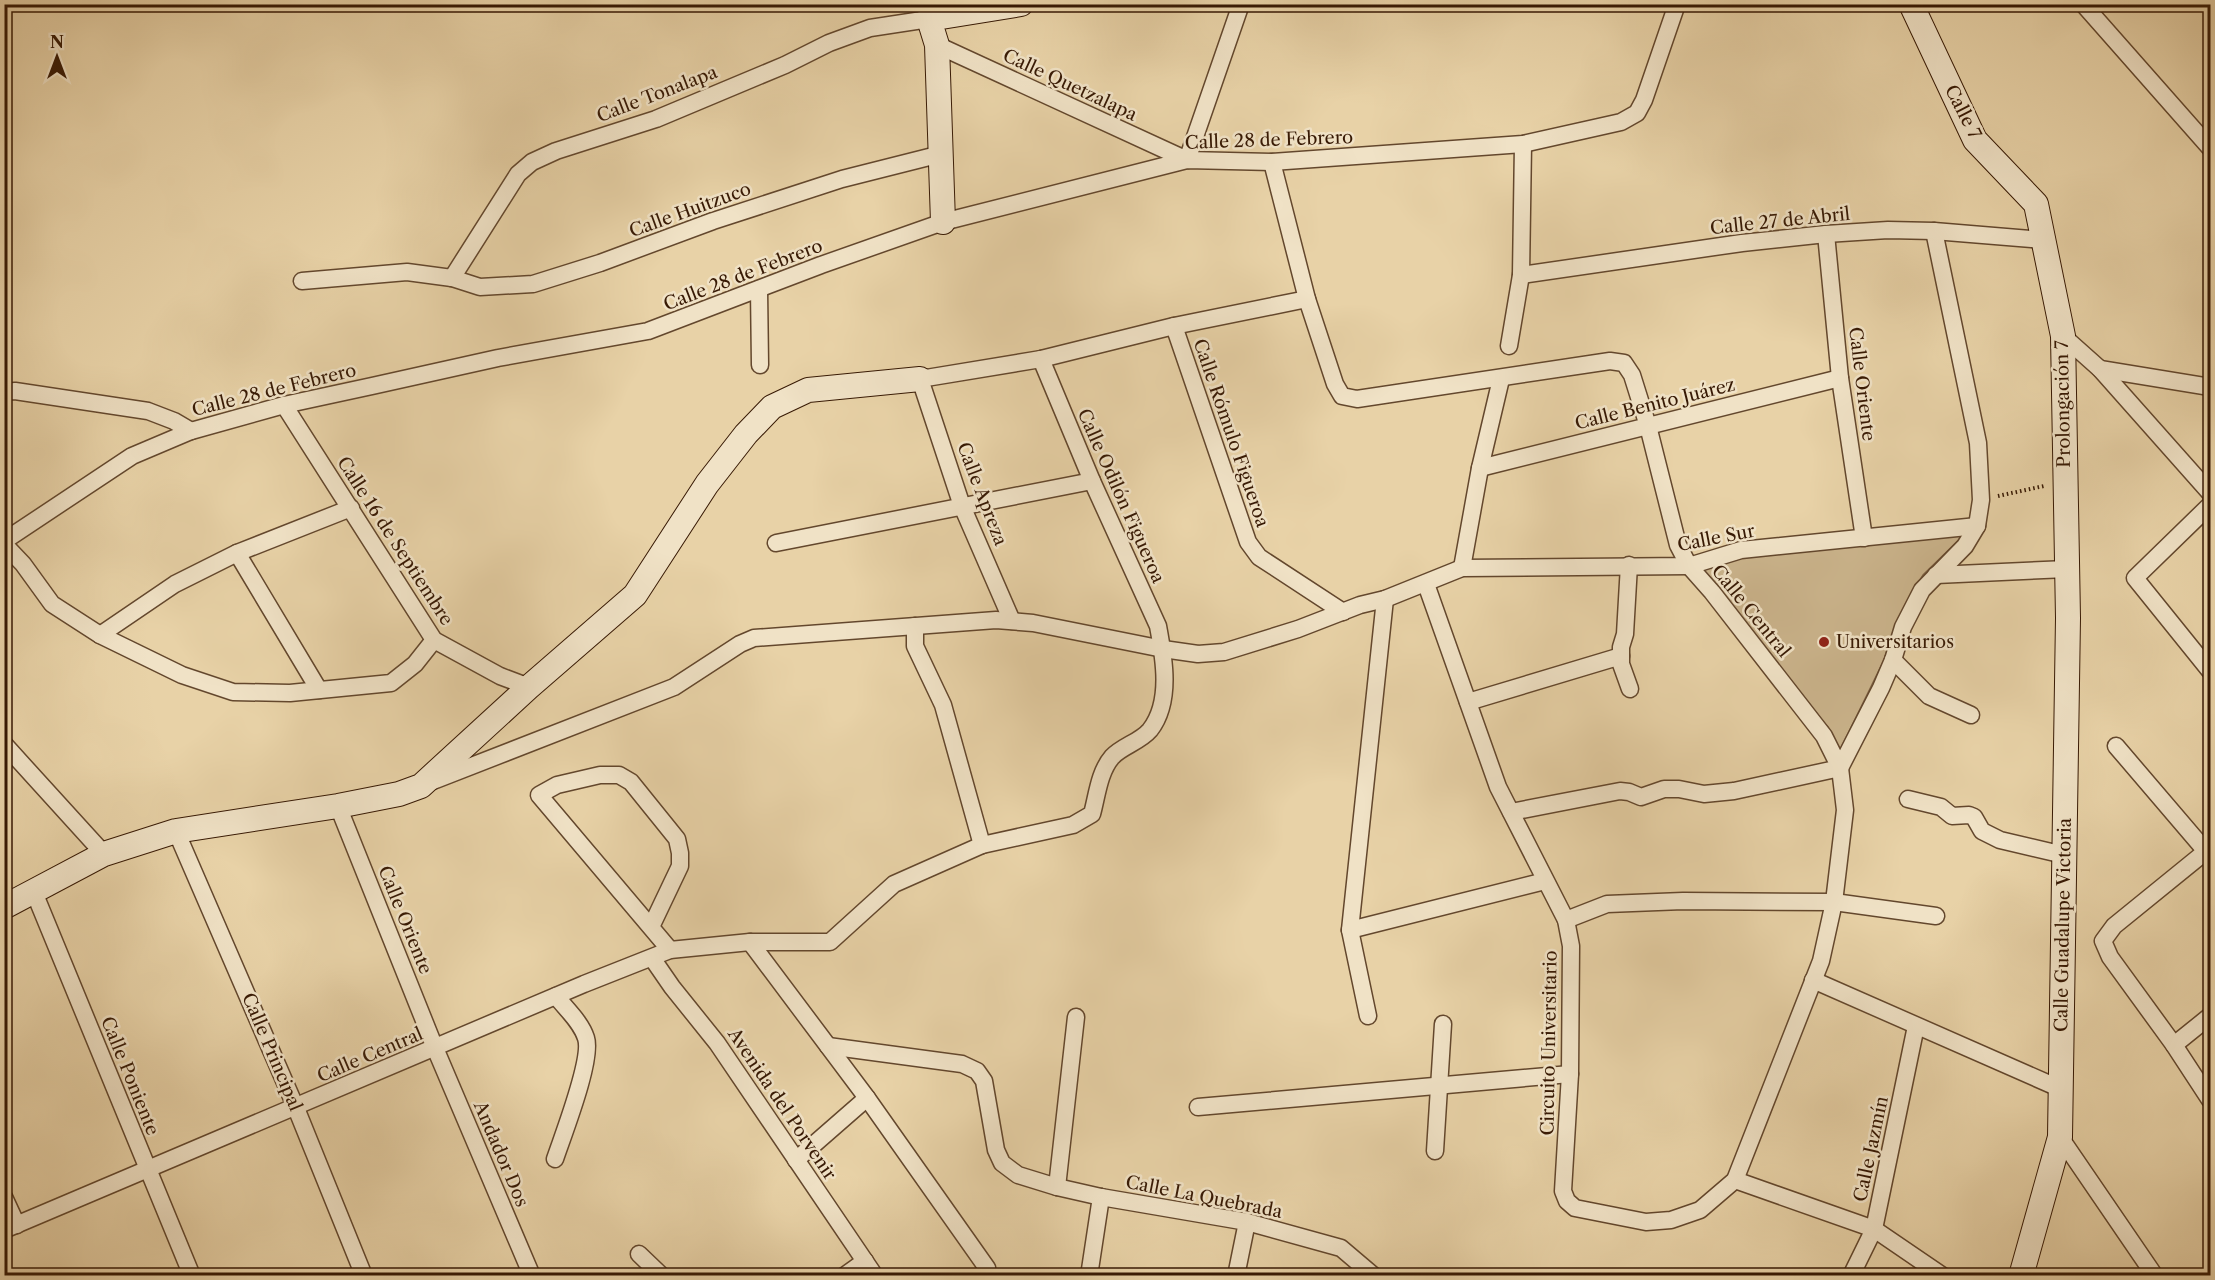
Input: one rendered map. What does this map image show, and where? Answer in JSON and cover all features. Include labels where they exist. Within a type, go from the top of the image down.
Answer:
[{"type":"street","points":[[943,222],[937,45],[927,12],[1021,4]]},
{"type":"street","points":[[1187,160],[1241,4]]},
{"type":"street","name":"Calle 28 de Febrero","points":[[4,543],[132,456],[191,431],[284,405],[498,358],[648,332],[943,222],[1187,160],[1272,162],[1523,144],[1621,122],[1637,113],[1644,100],[1677,4]]},
{"type":"street","name":"Calle 7","points":[[1911,4],[1975,140],[2036,204],[2044,240]]},
{"type":"street","points":[[2083,4],[2211,148]]},
{"type":"street","name":"Calle Tonalapa","points":[[452,278],[518,174],[532,162],[556,151],[656,119],[829,43],[870,28],[927,12]]},
{"type":"street","name":"Calle Quetzalapa","points":[[937,45],[1187,160]]},
{"type":"street","points":[[1509,346],[1521,275],[1523,144]]},
{"type":"street","name":"Calle Huitzuco","points":[[302,281],[407,272],[452,278],[480,287],[533,284],[600,264],[745,210],[842,179],[941,154]]},
{"type":"street","points":[[4,907],[104,855],[176,831],[338,806],[399,794],[674,687],[740,644],[754,638],[1012,621],[1033,623],[1163,649],[1198,654],[1224,652],[1298,629],[1360,605],[1385,599],[1462,568],[1480,468],[1501,379],[1357,399],[1342,396],[1335,384],[1307,299],[1272,162]]},
{"type":"street","name":"Calle 27 de Abril","points":[[1521,275],[1742,243],[1827,234],[1888,230],[1934,231],[2044,240]]},
{"type":"street","points":[[1934,231],[1978,443],[1981,500],[1977,526],[1965,546],[1922,590],[1903,627],[1893,660],[1840,768],[1845,810],[1834,902],[1821,961],[1736,1180],[1874,1229],[1943,1275]]},
{"type":"street","name":"Calle Oriente","points":[[1827,234],[1840,378],[1864,538]]},
{"type":"street","name":"Prolongación 7","points":[[2044,240],[2062,336],[2067,569]]},
{"type":"street","points":[[759,289],[760,365]]},
{"type":"street","points":[[421,786],[529,687],[635,595],[707,484],[746,434],[772,407],[808,390],[920,379],[1041,359],[1174,326],[1307,299]]},
{"type":"street","name":"Calle Rómulo Figueroa","points":[[1174,326],[1248,542],[1259,557],[1343,612]]},
{"type":"street","points":[[2062,336],[2100,369],[2211,493]]},
{"type":"street","name":"Calle Odilón Figueroa","points":[[982,845],[1073,825],[1092,814],[1102,775],[1112,757],[1149,731],[1162,708],[1163,649],[1158,626],[1092,481],[1041,359]]},
{"type":"street","name":"Calle Central","points":[[1501,379],[1610,361],[1624,363],[1632,375],[1648,426],[1678,545],[1689,566],[1712,592],[1824,736],[1840,768]]},
{"type":"street","points":[[2100,369],[2211,387]]},
{"type":"street","name":"Calle Benito Juárez","points":[[1480,468],[1840,378]]},
{"type":"street","name":"Calle Apreza","points":[[920,379],[962,507],[1012,621]]},
{"type":"street","points":[[4,392],[15,391],[148,411],[174,421],[191,431]]},
{"type":"street","name":"Calle 16 de Septiembre","points":[[284,405],[434,640],[500,676],[529,687]]},
{"type":"street","points":[[776,543],[1092,481]]},
{"type":"street","points":[[2211,506],[2134,578],[2211,671]]},
{"type":"street","points":[[100,635],[175,584],[237,553],[351,508]]},
{"type":"street","name":"Calle Sur","points":[[1462,568],[1689,566],[1741,550],[1977,526]]},
{"type":"street","points":[[4,543],[52,604],[100,635],[182,675],[233,692],[290,693],[391,682],[414,664],[434,640]]},
{"type":"street","points":[[237,553],[319,690]]},
{"type":"street","points":[[1629,565],[1625,634],[1621,647],[1621,664],[1629,689]]},
{"type":"street","points":[[1936,575],[2067,569]]},
{"type":"street","name":"Calle Guadalupe Victoria","points":[[2020,1275],[2060,1137],[2067,569]]},
{"type":"street","name":"Circuito Universitario","points":[[1426,584],[1498,787],[1566,920],[1571,946],[1570,1074],[1563,1191],[1567,1202],[1575,1208],[1646,1222],[1671,1220],[1700,1210],[1736,1180]]},
{"type":"street","points":[[1368,1016],[1350,930],[1385,599]]},
{"type":"street","points":[[915,626],[915,646],[943,705],[982,845]]},
{"type":"street","points":[[1468,702],[1621,656]]},
{"type":"street","points":[[1893,660],[1929,696],[1971,715]]},
{"type":"street","points":[[4,744],[104,855]]},
{"type":"street","points":[[2116,746],[2209,852],[2114,926],[2103,941],[2110,957],[2211,1100]]},
{"type":"street","points":[[1511,812],[1620,791],[1641,797],[1664,789],[1679,789],[1704,794],[1734,791],[1840,768]]},
{"type":"street","points":[[651,927],[680,866],[680,853],[677,839],[631,782],[619,775],[600,775],[557,786],[539,795],[670,950]]},
{"type":"street","points":[[1908,799],[1941,807],[1952,816],[1974,817],[1982,831],[2000,840],[2064,855]]},
{"type":"street","name":"Calle Oriente","points":[[338,806],[435,1048]]},
{"type":"street","name":"Calle Principal","points":[[176,831],[296,1108],[360,1274]]},
{"type":"street","name":"Calle Central","points":[[11,1227],[670,950],[750,942],[830,942],[894,884],[982,845]]},
{"type":"street","points":[[1350,930],[1545,881]]},
{"type":"street","name":"Calle Poniente","points":[[33,891],[192,1275]]},
{"type":"street","points":[[1566,920],[1607,904],[1683,901],[1834,902],[1936,916]]},
{"type":"street","points":[[750,942],[867,1098],[987,1268],[982,1275]]},
{"type":"street","name":"Avenida del Porvenir","points":[[652,958],[717,1043],[875,1275]]},
{"type":"street","points":[[1813,980],[2061,1089]]},
{"type":"street","points":[[555,1159],[586,1062],[587,1041],[582,1029],[556,996]]},
{"type":"street","points":[[2174,1045],[2211,1016]]},
{"type":"street","points":[[1057,1187],[1076,1017]]},
{"type":"street","points":[[1436,1151],[1443,1024]]},
{"type":"street","name":"Calle Jazmín","points":[[1851,1275],[1874,1229],[1916,1026]]},
{"type":"street","name":"Calle La Quebrada","points":[[828,1046],[962,1064],[977,1071],[984,1081],[996,1150],[1002,1163],[1018,1175],[1101,1197],[1247,1222],[1341,1248],[1374,1275]]},
{"type":"street","name":"Andador Dos","points":[[435,1048],[531,1275]]},
{"type":"street","points":[[1197,1107],[1570,1074]]},
{"type":"street","points":[[796,1160],[867,1098]]},
{"type":"street","points":[[2060,1137],[2156,1275]]},
{"type":"street","points":[[4,1197],[11,1227]]},
{"type":"street","points":[[1089,1275],[1101,1197]]},
{"type":"street","points":[[1236,1275],[1247,1222]]},
{"type":"street","points":[[639,1254],[662,1275]]},
{"type":"street","points":[[844,1275],[865,1261]]},
{"type":"path","points":[[1981,500],[2065,482]]},
{"type":"shaded area","name":"Universitarios","points":[[1966,533],[1923,575],[1896,623],[1884,660],[1840,750],[1828,727],[1810,708],[1699,569],[1749,554]]},
{"type":"place","name":"Universitarios","points":[[1824,642]]}]
